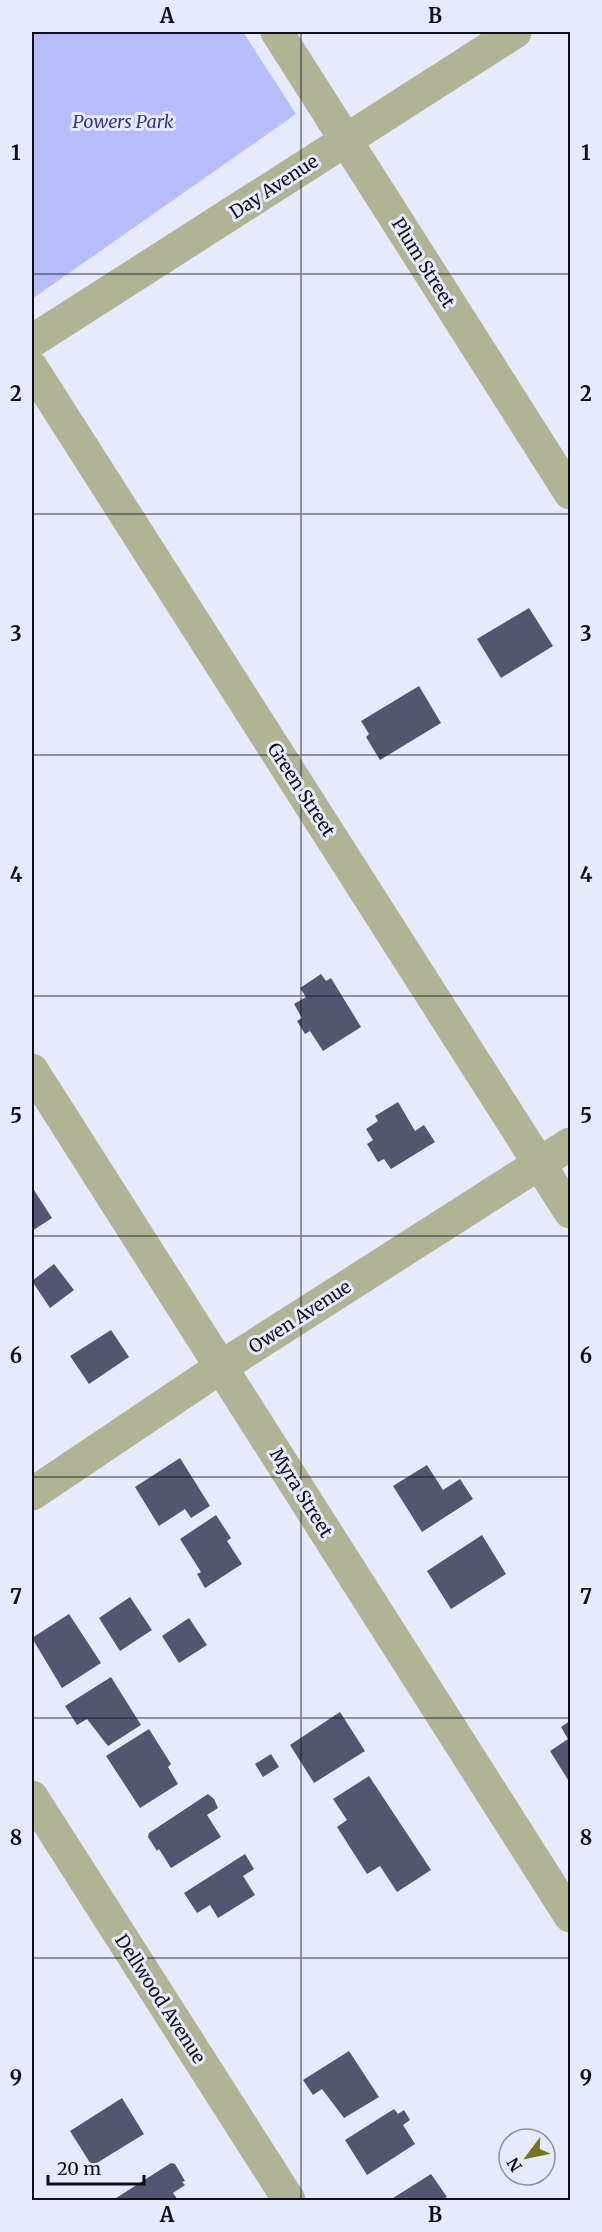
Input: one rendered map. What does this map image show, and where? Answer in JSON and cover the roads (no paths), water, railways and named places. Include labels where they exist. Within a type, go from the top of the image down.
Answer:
[{"type":"street","name":"Plum Street","points":[[277,32],[570,493]]},
{"type":"street","name":"Day Avenue","points":[[32,341],[515,32]]},
{"type":"street","name":"Green Street","points":[[32,368],[570,1212]]},
{"type":"street","name":"Myra Street","points":[[32,1070],[570,1916]]},
{"type":"street","name":"Owen Avenue","points":[[32,1494],[221,1367],[570,1144]]},
{"type":"street","name":"Dellwood Avenue","points":[[32,1797],[289,2200]]},
{"type":"park label","name":"Powers Park","points":[[123,122]]}]
